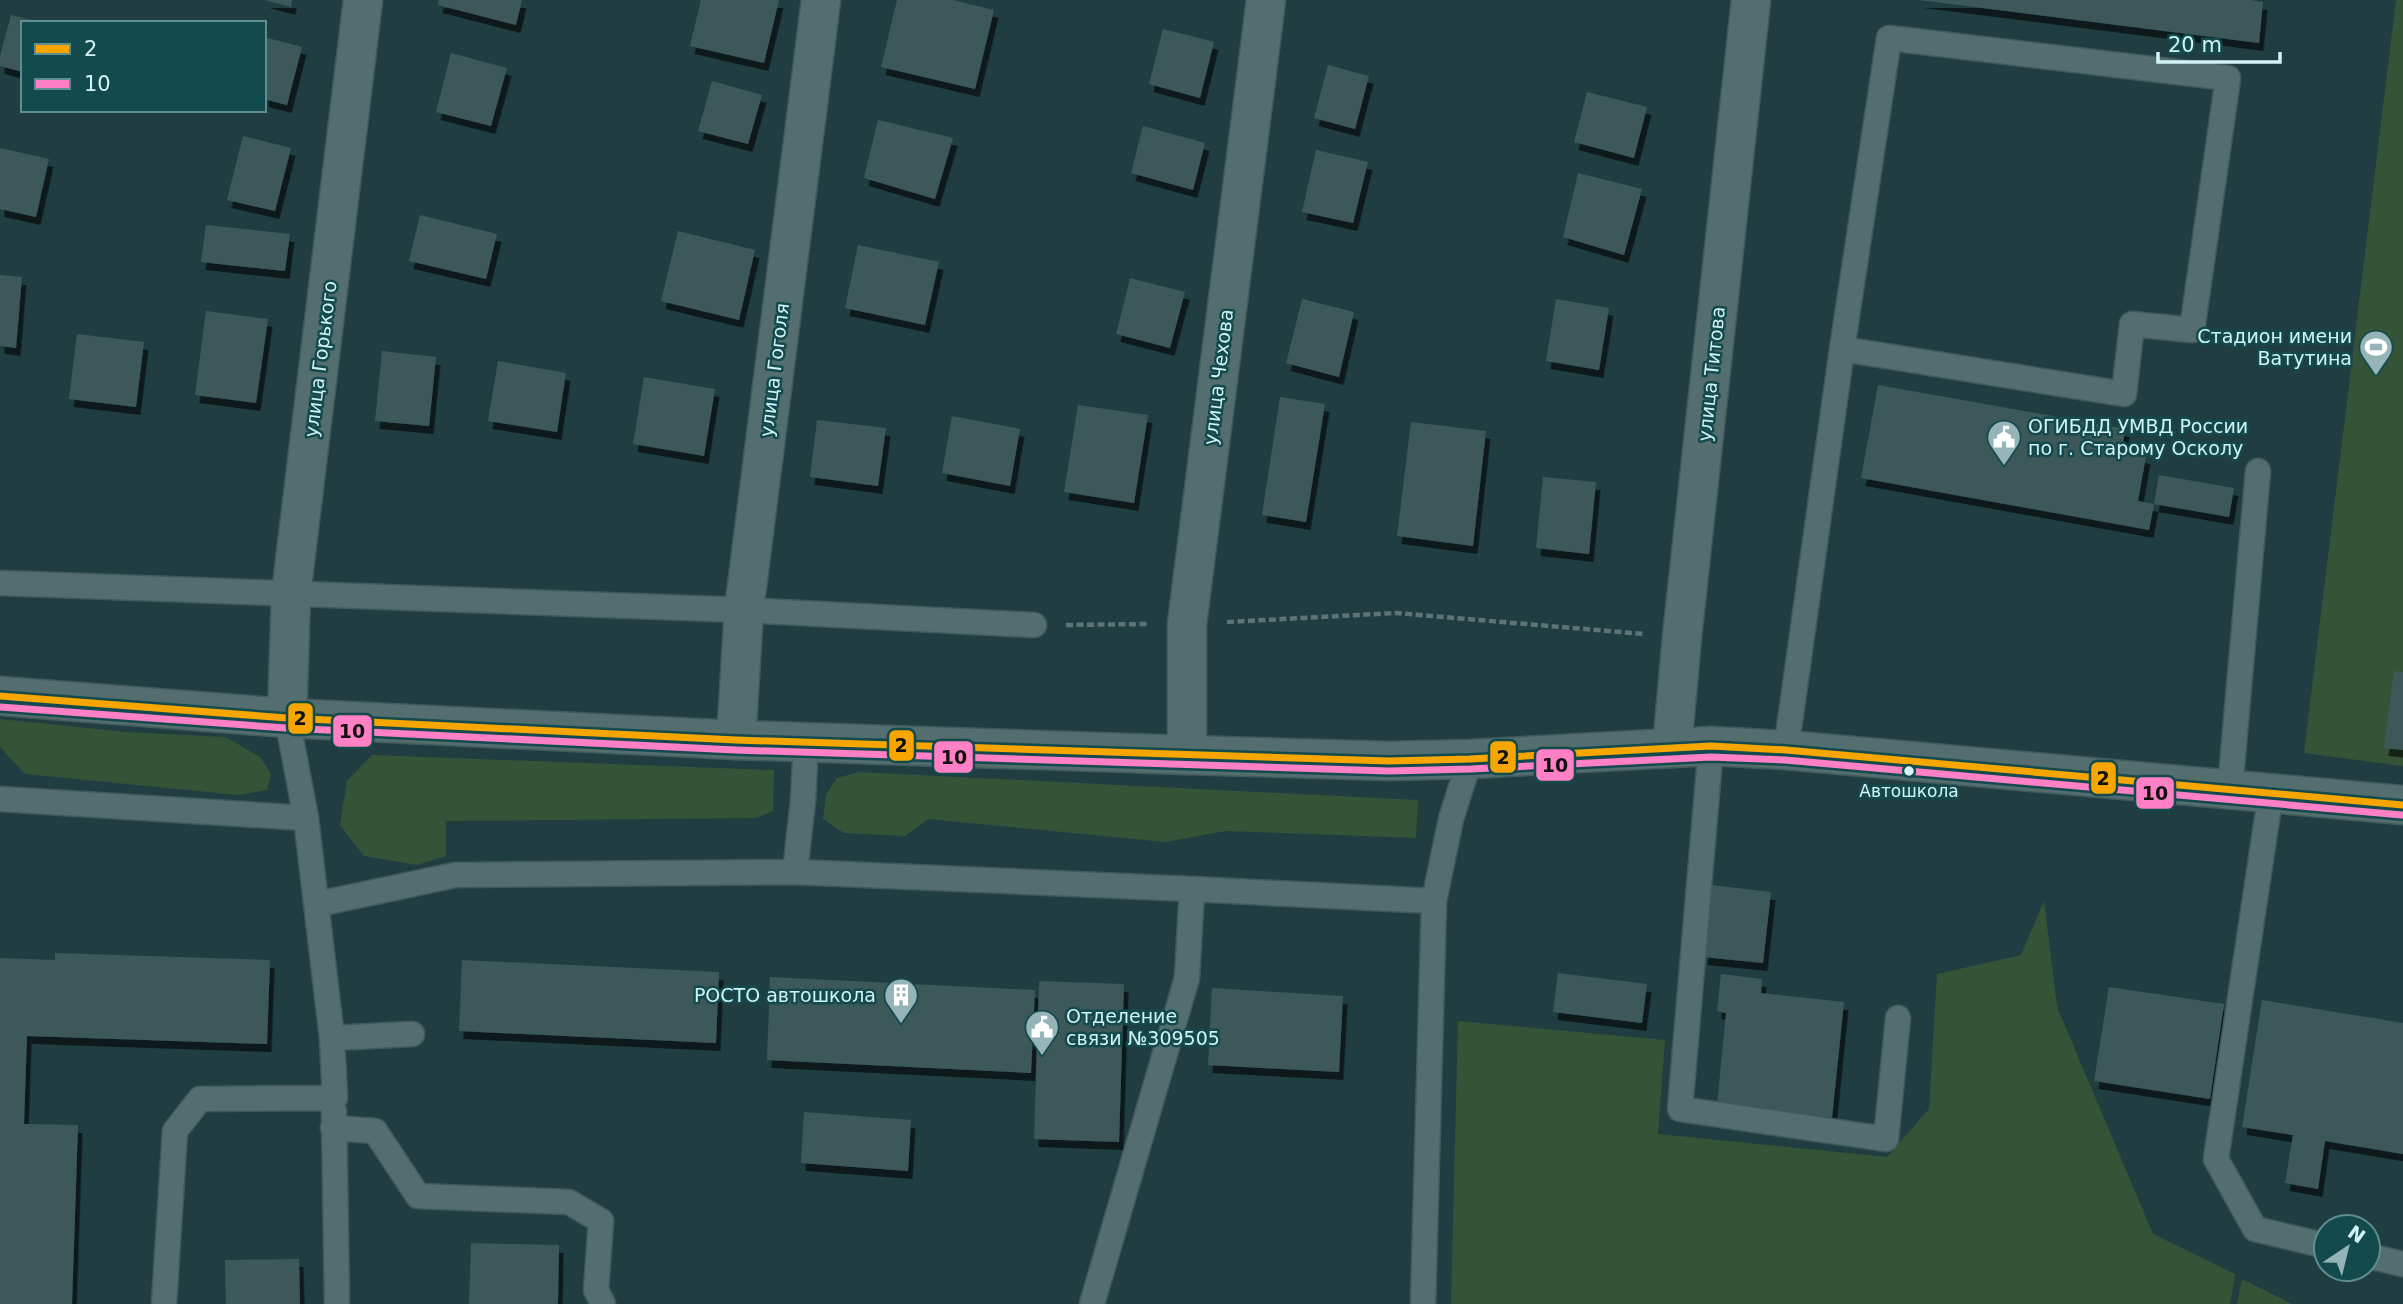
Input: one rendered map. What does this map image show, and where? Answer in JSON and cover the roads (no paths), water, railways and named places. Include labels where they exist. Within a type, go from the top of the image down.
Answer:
[{"type":"street","name":"улица Горького","points":[[287,718],[291,594],[363,0]]},
{"type":"street","name":"улица Гоголя","points":[[736,740],[744,610],[821,0]]},
{"type":"street","name":"улица Чехова","points":[[1187,755],[1186,624],[1266,0]]},
{"type":"street","name":"улица Титова","points":[[1672,748],[1751,0]]},
{"type":"street","points":[[0,696],[287,718],[736,740],[1389,761],[1711,746],[1786,750],[2403,805]]},
{"type":"lane","points":[[1786,750],[1842,349],[1889,38],[2228,78],[2192,330],[2132,324],[2124,394],[1842,349]]},
{"type":"lane","points":[[2230,789],[2258,471]]},
{"type":"lane","points":[[0,583],[744,610],[1034,625]]},
{"type":"lane","points":[[287,718],[306,818],[332,1038],[337,1304]]},
{"type":"lane","points":[[795,872],[806,743]]},
{"type":"lane","points":[[1711,746],[1680,1109],[1886,1139],[1898,1018]]},
{"type":"lane","points":[[1423,1304],[1434,901],[1451,819],[1470,759]]},
{"type":"lane","points":[[2270,792],[2216,1159],[2255,1229],[2312,1243]]},
{"type":"lane","points":[[0,799],[306,818]]},
{"type":"lane","points":[[318,904],[455,875],[795,872],[1434,901]]},
{"type":"lane","points":[[1092,1304],[1187,978],[1192,889]]},
{"type":"lane","points":[[332,1038],[412,1034]]},
{"type":"lane","points":[[164,1304],[175,1131],[200,1099],[335,1098]]},
{"type":"lane","points":[[333,1128],[375,1131],[418,1196],[569,1202],[601,1221],[596,1290],[603,1304]]},
{"type":"lane","points":[[2382,1259],[2403,1264]]},
{"type":"place","name":"Стадион имени Ватутина","points":[[2376,377]]},
{"type":"place","name":"ОГИБДД УМВД России по г. Старому Осколу","points":[[2004,467]]},
{"type":"place","name":"Автошкола","points":[[1909,771]]},
{"type":"place","name":"РОСТО автошкола","points":[[901,1025]]},
{"type":"place","name":"Отделение связи №309505","points":[[1042,1057]]}]
